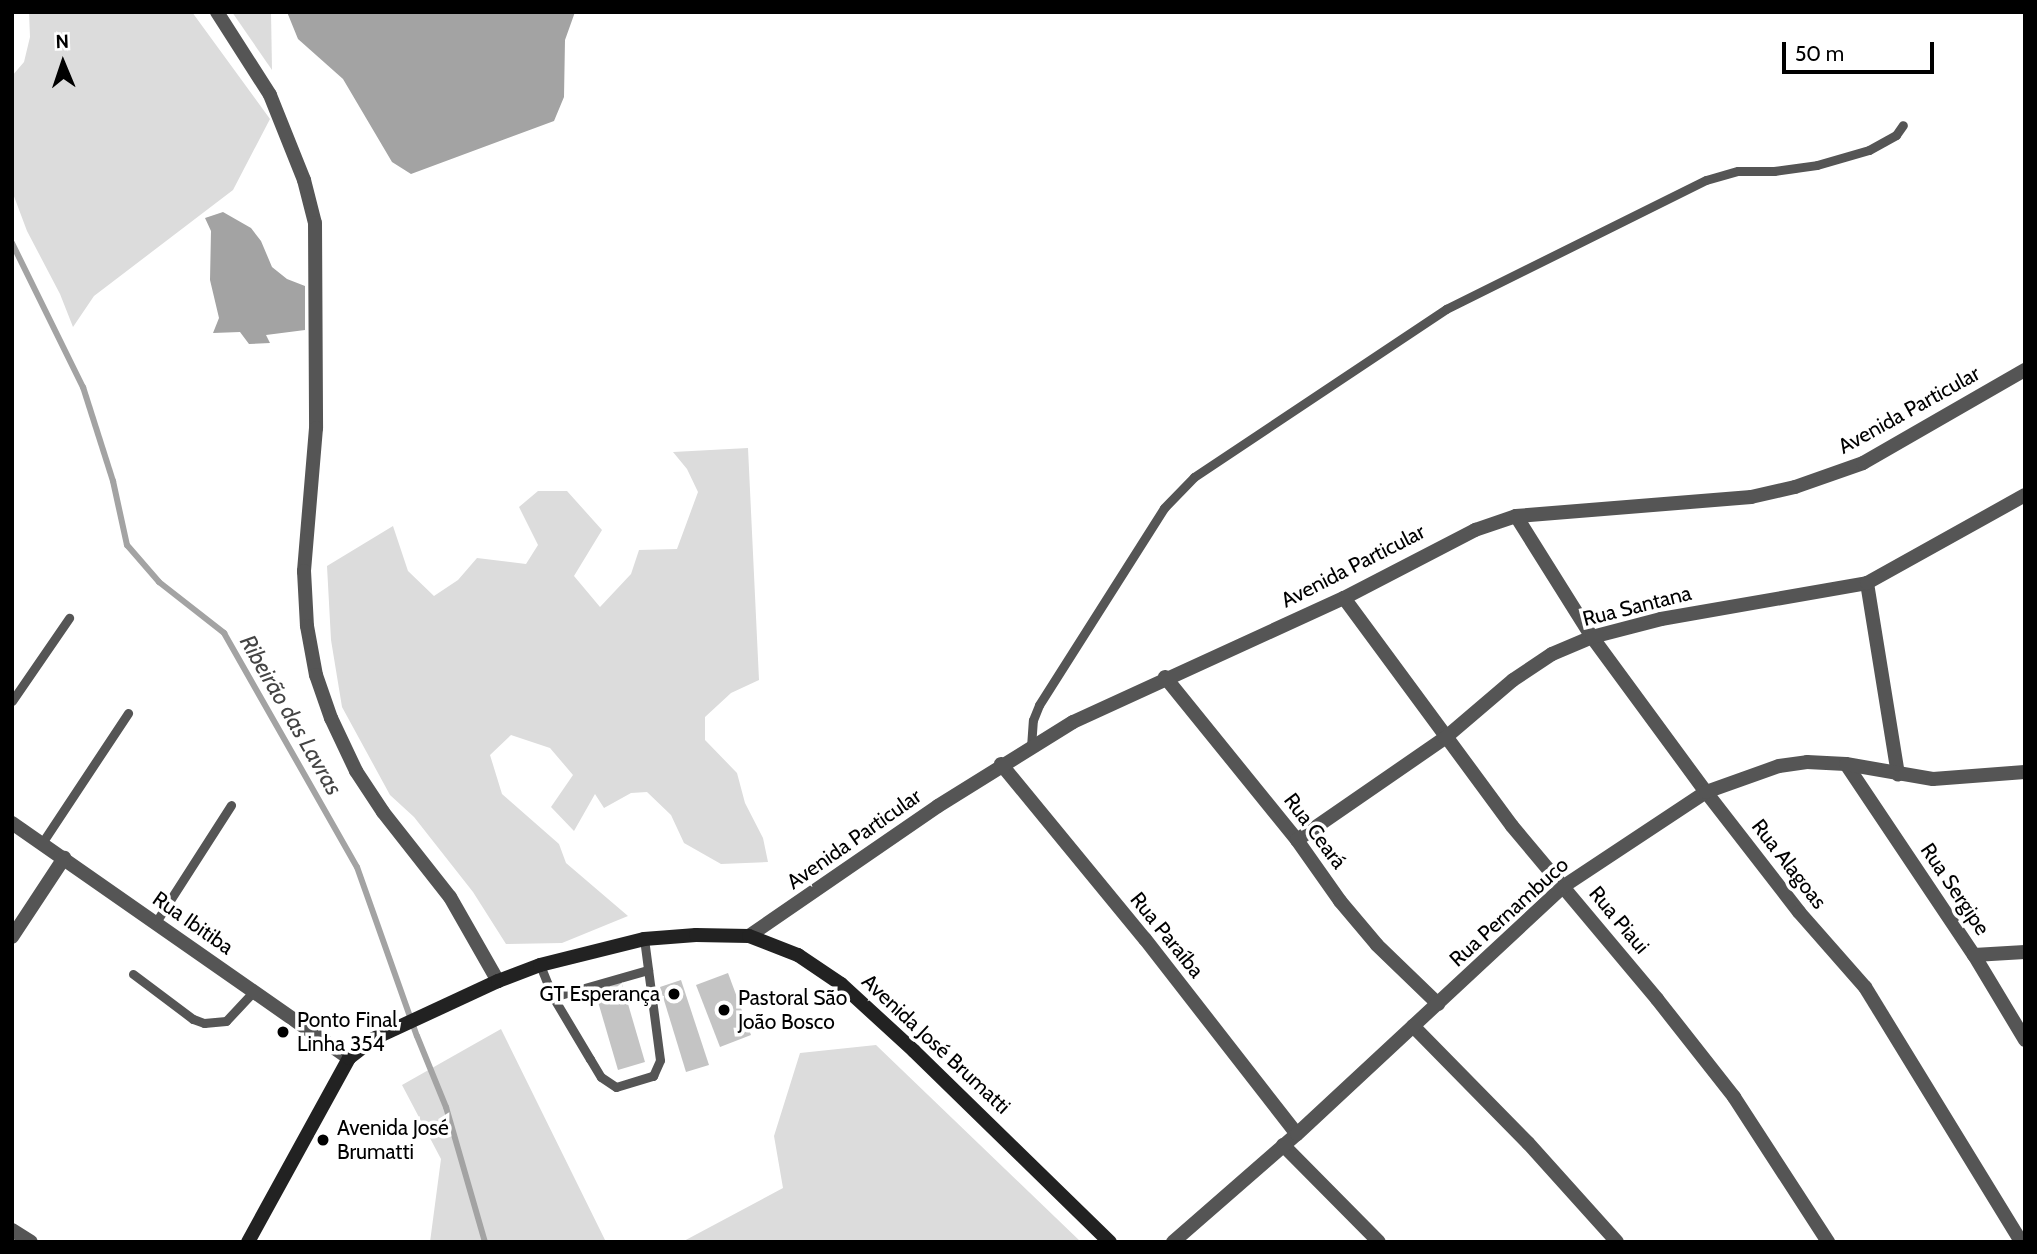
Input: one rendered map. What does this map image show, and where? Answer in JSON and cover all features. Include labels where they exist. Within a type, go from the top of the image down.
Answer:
[{"type":"main road","name":"Avenida José Brumatti","points":[[248,1242],[349,1058],[373,1039],[498,981],[540,965],[644,939],[696,935],[749,936],[798,955],[841,984],[914,1051],[1110,1242]]},
{"type":"street","points":[[217,12],[270,95],[304,180],[315,223],[316,428],[304,571],[307,626],[316,675],[331,718],[356,771],[383,812],[450,897],[498,981]]},
{"type":"street","name":"Avenida Particular","points":[[749,936],[1001,764],[1073,722],[1165,677],[1344,598],[1453,540],[1516,516],[1751,497],[1795,487],[1863,463],[2025,370]]},
{"type":"street","name":"Rua Santana","points":[[1297,840],[1445,738],[1513,680],[1552,654],[1591,637],[1661,619],[1867,583],[2025,495]]},
{"type":"street","name":"Rua Alagoas","points":[[1516,516],[1591,637],[1799,912],[1865,987],[2021,1242]]},
{"type":"street","points":[[1867,583],[1898,775]]},
{"type":"street","name":"Rua Piaui","points":[[1344,598],[1511,826],[1564,886],[1734,1097],[1828,1242]]},
{"type":"street","name":"Rua Ceará","points":[[1165,677],[1297,840],[1340,901],[1377,945],[1438,1004]]},
{"type":"street","name":"Rua Pernambuco","points":[[1173,1242],[1297,1134],[1564,886],[1706,792],[1779,766],[1807,762],[1846,764],[1933,779],[2025,772]]},
{"type":"street","name":"Rua Paraíba","points":[[1001,764],[1145,939],[1297,1134]]},
{"type":"street","name":"Rua Sergipe","points":[[1846,764],[1974,955],[2025,1040]]},
{"type":"street","name":"Rua Ibitiba","points":[[12,823],[349,1058]]},
{"type":"street","points":[[12,937],[64,858]]},
{"type":"street","points":[[1974,955],[2025,952]]},
{"type":"street","points":[[1413,1026],[1528,1143],[1617,1242]]},
{"type":"street","points":[[1283,1145],[1379,1242]]},
{"type":"street","points":[[12,1230],[31,1242]]},
{"type":"lane","points":[[1031,747],[1033,720],[1039,705],[1164,508],[1194,477],[1446,309],[1706,180],[1738,171],[1774,171],[1817,165],[1869,150],[1896,135],[1903,125]]},
{"type":"lane","points":[[12,701],[69,618]]},
{"type":"lane","points":[[42,843],[128,713]]},
{"type":"lane","points":[[156,922],[231,805]]},
{"type":"lane","points":[[540,965],[554,997],[601,1077],[616,1087],[653,1076],[660,1060],[644,939]]},
{"type":"lane","points":[[554,997],[649,970]]},
{"type":"lane","points":[[132,974],[193,1019],[204,1023],[226,1021],[254,991]]},
{"type":"shaded area","points":[[29,12],[192,12],[270,119],[233,190],[94,296],[73,327],[60,294],[27,231],[12,191],[12,76],[24,62],[30,37]]},
{"type":"shaded area","points":[[232,12],[271,12],[272,70]]},
{"type":"shaded area","points":[[287,12],[575,12],[565,40],[564,97],[554,121],[411,174],[392,162],[343,79],[298,39]]},
{"type":"shaded area","points":[[223,212],[251,228],[261,241],[272,267],[287,279],[305,286],[305,330],[266,335],[270,343],[249,344],[240,332],[213,333],[219,318],[210,280],[211,231],[205,218]]},
{"type":"shaded area","points":[[748,448],[759,680],[731,693],[705,717],[705,740],[737,773],[745,803],[763,838],[768,862],[721,864],[684,843],[671,815],[647,792],[631,793],[604,808],[595,794],[574,831],[551,807],[573,775],[550,748],[511,735],[490,755],[502,794],[559,844],[566,863],[628,916],[562,943],[506,944],[473,892],[414,817],[390,795],[342,707],[331,640],[327,566],[393,526],[408,571],[434,596],[458,580],[477,558],[526,564],[538,545],[519,507],[538,491],[567,491],[602,530],[574,576],[600,607],[631,574],[639,550],[677,549],[698,492],[687,469],[673,452]]},
{"type":"shaded area","points":[[501,1029],[606,1242],[430,1242],[441,1159],[402,1085]]},
{"type":"shaded area","points":[[876,1045],[1081,1242],[682,1242],[783,1188],[774,1136],[800,1053]]},
{"type":"building","name":"Pastoral São João Bosco","points":[[728,973],[751,1035],[720,1047],[696,985]]},
{"type":"building","name":"GT Esperança","points":[[621,980],[645,1062],[618,1070],[594,988]]},
{"type":"building","points":[[681,980],[709,1065],[686,1072],[660,987]]},
{"type":"waterway","name":"Ribeirão das Lavras","points":[[12,243],[83,387],[113,481],[127,545],[159,582],[224,633],[357,867],[417,1036],[446,1107],[485,1242]]},
{"type":"place","name":"GT Esperança","points":[[674,994]]},
{"type":"place","name":"Pastoral São João Bosco","points":[[724,1010]]},
{"type":"place","name":"Ponto Final Linha 354","points":[[283,1032]]},
{"type":"place","name":"Avenida José Brumatti","points":[[323,1140]]}]
